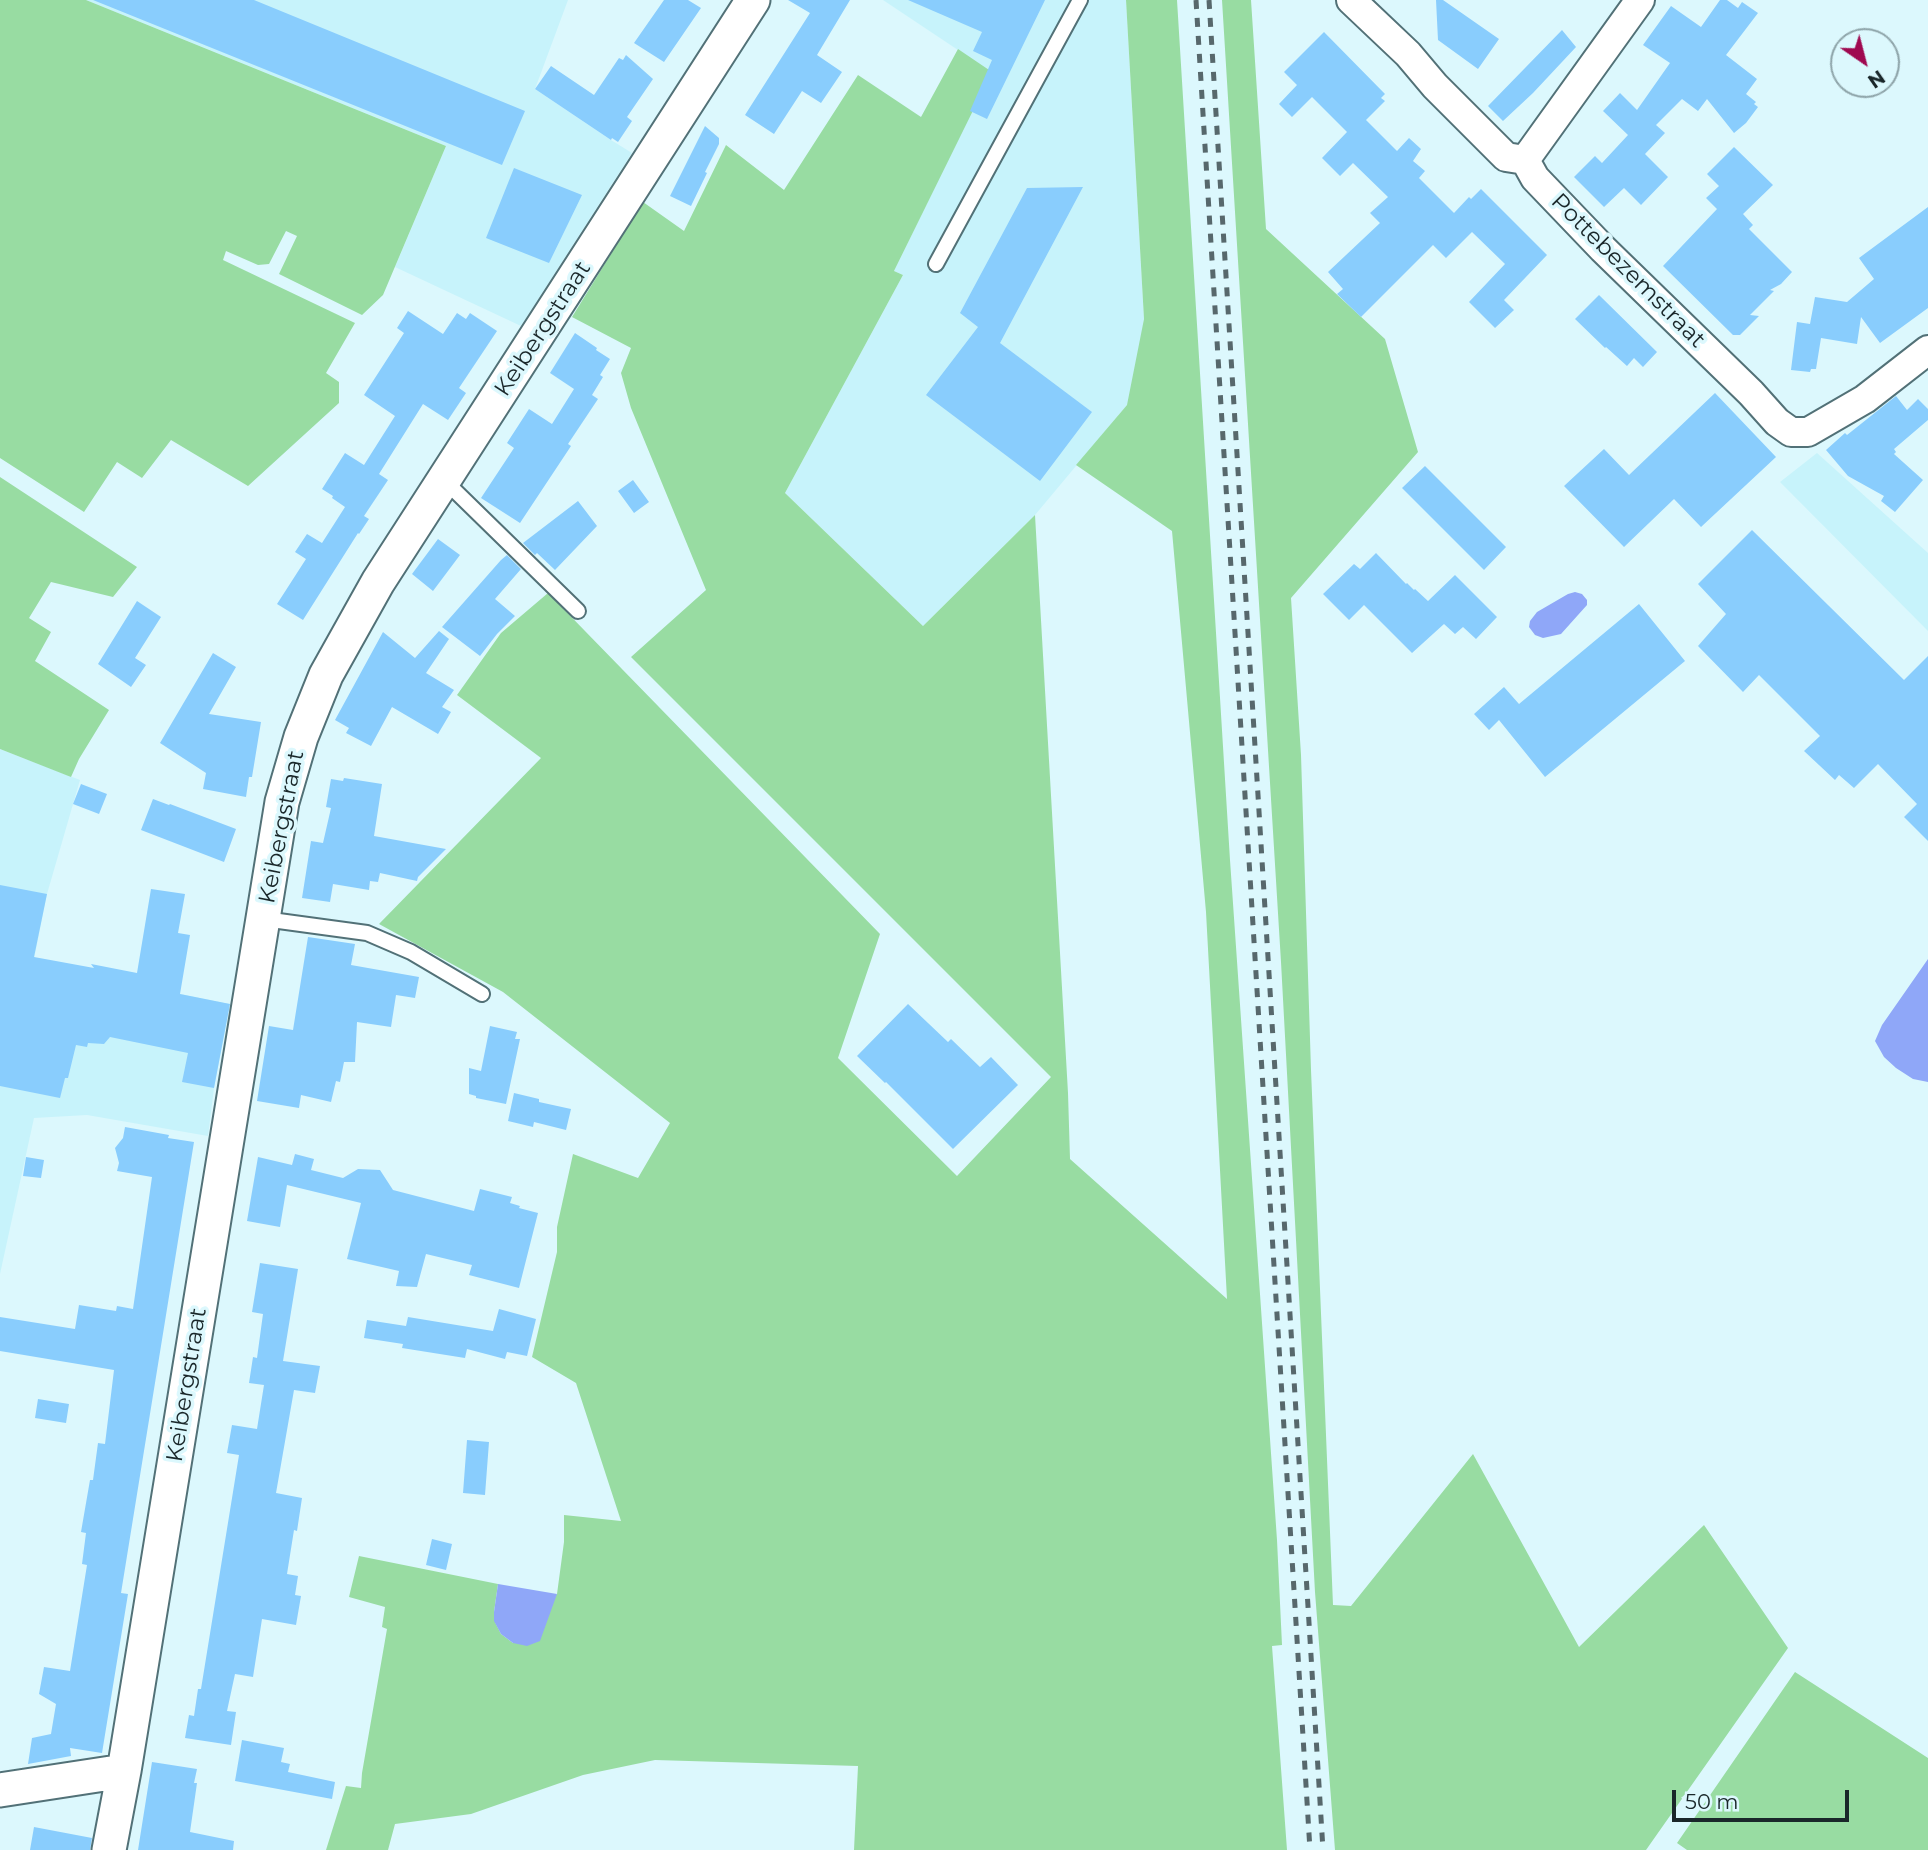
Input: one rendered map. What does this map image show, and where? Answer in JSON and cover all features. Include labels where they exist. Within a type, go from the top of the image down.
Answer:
[{"type":"street","name":"Keibergstraat","points":[[109,1850],[282,802],[301,737],[326,675],[378,582],[753,0]]},
{"type":"street","name":"Pottebezemstraat","points":[[1351,0],[1408,54],[1435,86],[1506,157],[1525,160],[1535,178],[1603,249],[1751,393],[1777,422],[1791,432],[1808,432],[1865,399],[1928,350]]},
{"type":"street","points":[[1525,160],[1640,0]]},
{"type":"street","points":[[0,1790],[124,1771]]},
{"type":"lane","points":[[936,264],[1080,0]]},
{"type":"lane","points":[[445,481],[578,611]]},
{"type":"lane","points":[[264,919],[367,933],[411,952],[482,994]]},
{"type":"shaded area","points":[[86,0],[568,0],[535,89],[632,153],[521,326],[395,267],[446,146]]},
{"type":"shaded area","points":[[883,0],[1126,0],[1144,319],[1132,399],[1035,515],[923,626],[785,493],[903,275],[894,271],[991,72]]},
{"type":"shaded area","points":[[1817,453],[1928,553],[1928,631],[1780,482]]},
{"type":"shaded area","points":[[0,749],[80,780],[47,894],[33,964],[230,1004],[208,1136],[87,1115],[34,1118],[0,1274]]},
{"type":"green space","points":[[0,0],[86,0],[446,146],[383,295],[362,315],[279,274],[297,236],[286,231],[269,264],[258,265],[226,251],[223,260],[355,323],[326,373],[339,382],[339,403],[248,486],[171,440],[142,478],[117,462],[84,512],[0,458]]},
{"type":"green space","points":[[1126,0],[1177,0],[1230,860],[1277,1540],[1282,1645],[1272,1646],[1287,1850],[854,1850],[858,1766],[655,1760],[583,1775],[471,1814],[395,1824],[388,1850],[326,1850],[346,1786],[361,1788],[387,1629],[382,1627],[385,1607],[349,1597],[359,1556],[498,1584],[495,1622],[501,1634],[513,1643],[557,1594],[564,1542],[564,1515],[621,1521],[576,1383],[532,1357],[557,1252],[557,1227],[573,1154],[638,1178],[670,1123],[503,992],[379,924],[541,758],[457,695],[501,633],[548,593],[880,934],[838,1058],[957,1176],[1051,1077],[631,657],[706,590],[631,408],[621,373],[631,348],[572,317],[643,202],[684,231],[726,145],[784,190],[858,75],[921,117],[958,49],[992,72],[894,271],[903,275],[785,493],[923,626],[1035,515],[1070,1159],[1227,1299],[1206,912],[1172,531],[1076,465],[1127,405],[1144,319]]},
{"type":"green space","points":[[1222,0],[1251,0],[1266,229],[1385,339],[1418,452],[1291,598],[1301,755],[1333,1605],[1351,1606],[1473,1454],[1579,1647],[1704,1525],[1788,1648],[1646,1850],[1335,1850],[1315,1592],[1281,962]]},
{"type":"green space","points":[[0,477],[137,567],[113,597],[51,582],[29,618],[51,632],[35,661],[109,710],[71,777],[0,749]]},
{"type":"green space","points":[[1795,1672],[1928,1758],[1928,1850],[1687,1850],[1677,1843]]},
{"type":"water","points":[[1575,592],[1582,594],[1587,605],[1561,634],[1543,638],[1535,635],[1529,627],[1537,612]]},
{"type":"water","points":[[1928,959],[1928,1082],[1913,1079],[1896,1068],[1884,1057],[1875,1041],[1882,1025]]},
{"type":"water","points":[[498,1584],[557,1594],[540,1641],[527,1646],[513,1643],[501,1634],[494,1621]]},
{"type":"building","points":[[93,0],[254,0],[525,111],[502,165]]},
{"type":"building","points":[[664,0],[688,0],[701,8],[664,62],[634,43]]},
{"type":"building","points":[[788,0],[850,0],[817,55],[842,72],[821,103],[802,91],[774,134],[745,115],[810,13]]},
{"type":"building","points":[[908,0],[1045,0],[987,119],[970,111],[992,60],[973,51],[982,32]]},
{"type":"building","points":[[1436,0],[1443,0],[1499,39],[1478,69],[1438,40]]},
{"type":"building","points":[[1720,0],[1727,0],[1738,8],[1742,2],[1758,13],[1726,55],[1757,79],[1746,94],[1758,107],[1734,133],[1707,99],[1698,111],[1682,99],[1656,125],[1665,133],[1645,154],[1668,177],[1641,205],[1624,188],[1604,207],[1574,177],[1595,156],[1602,163],[1628,135],[1603,111],[1620,93],[1637,110],[1670,63],[1643,45],[1671,6],[1701,27]]},
{"type":"building","points":[[1562,30],[1576,47],[1503,121],[1488,106]]},
{"type":"building","points":[[1324,32],[1385,94],[1381,98],[1385,101],[1366,120],[1397,151],[1409,138],[1421,149],[1413,161],[1425,171],[1419,178],[1454,213],[1481,189],[1547,255],[1504,300],[1514,310],[1495,328],[1469,302],[1505,264],[1472,232],[1446,258],[1433,245],[1361,317],[1337,294],[1343,289],[1328,272],[1380,223],[1370,213],[1388,197],[1353,163],[1340,176],[1322,158],[1347,132],[1312,97],[1292,117],[1279,104],[1297,85],[1284,72]]},
{"type":"building","points":[[626,55],[653,79],[627,117],[632,121],[618,142],[535,89],[551,66],[594,95],[619,58],[623,60]]},
{"type":"building","points":[[705,126],[719,138],[719,144],[691,206],[670,196]]},
{"type":"building","points":[[1734,147],[1773,185],[1743,214],[1753,225],[1749,229],[1792,272],[1781,284],[1770,290],[1774,291],[1750,315],[1759,316],[1740,335],[1733,335],[1663,266],[1717,209],[1706,198],[1719,186],[1707,174]]},
{"type":"building","points":[[514,168],[582,195],[549,263],[486,238]]},
{"type":"building","points":[[1083,187],[1000,343],[1092,412],[1040,481],[926,395],[978,327],[960,313],[1027,188]]},
{"type":"building","points":[[1928,207],[1928,308],[1880,343],[1861,317],[1857,344],[1821,338],[1816,369],[1811,369],[1810,372],[1791,370],[1797,322],[1810,324],[1815,297],[1847,302],[1874,279],[1859,258]]},
{"type":"building","points":[[1599,295],[1657,352],[1643,367],[1634,358],[1627,366],[1575,319]]},
{"type":"building","points":[[408,311],[443,334],[457,313],[466,319],[470,313],[497,331],[459,388],[466,393],[448,420],[423,404],[379,474],[388,480],[364,516],[369,519],[303,620],[277,604],[306,559],[295,552],[307,534],[322,543],[345,507],[322,489],[345,453],[364,465],[395,416],[364,395],[404,333],[397,328]]},
{"type":"building","points":[[575,333],[610,359],[592,395],[598,399],[568,444],[571,446],[520,523],[481,498],[514,448],[507,443],[529,409],[552,424],[574,389],[550,373]]},
{"type":"building","points":[[1715,393],[1776,457],[1701,527],[1674,499],[1624,547],[1564,486],[1604,449],[1629,475]]},
{"type":"building","points":[[1896,396],[1907,410],[1918,399],[1928,409],[1928,420],[1894,449],[1894,454],[1923,480],[1895,512],[1881,501],[1884,496],[1848,476],[1826,450]]},
{"type":"building","points":[[1425,466],[1506,547],[1484,570],[1402,488]]},
{"type":"building","points":[[633,480],[649,502],[634,513],[618,491]]},
{"type":"building","points":[[578,501],[597,526],[555,570],[523,543]]},
{"type":"building","points":[[1752,530],[1904,680],[1928,656],[1928,841],[1904,817],[1917,804],[1878,764],[1854,788],[1839,775],[1835,780],[1804,751],[1820,736],[1759,675],[1743,692],[1698,646],[1726,614],[1698,584]]},
{"type":"building","points":[[438,539],[460,555],[433,591],[412,574]]},
{"type":"building","points":[[1376,553],[1406,584],[1428,601],[1455,575],[1497,617],[1476,639],[1463,627],[1455,634],[1444,624],[1412,653],[1364,605],[1349,620],[1323,594],[1354,564],[1360,569]]},
{"type":"building","points":[[507,555],[521,569],[495,599],[515,616],[480,656],[442,627]]},
{"type":"building","points":[[137,601],[161,617],[135,658],[146,665],[131,687],[98,664]]},
{"type":"building","points":[[1639,604],[1685,661],[1545,777],[1499,720],[1489,730],[1474,714],[1504,687],[1519,704]]},
{"type":"building","points":[[439,631],[449,639],[426,673],[454,690],[442,707],[451,712],[438,734],[392,707],[371,746],[346,733],[349,728],[335,720],[383,632],[415,658]]},
{"type":"building","points":[[213,653],[236,667],[209,714],[261,722],[246,797],[203,789],[206,773],[160,743]]},
{"type":"building","points":[[344,778],[382,784],[374,836],[446,849],[417,881],[380,873],[378,882],[370,881],[369,890],[333,884],[330,902],[302,898],[311,841],[323,843],[331,808],[326,807],[331,779],[343,781]]},
{"type":"building","points":[[81,784],[107,794],[99,814],[73,804]]},
{"type":"building","points":[[153,799],[236,829],[224,862],[141,830]]},
{"type":"building","points":[[0,885],[47,894],[34,957],[137,973],[151,889],[185,894],[178,933],[190,935],[180,994],[230,1004],[214,1088],[182,1082],[188,1053],[110,1037],[104,1044],[88,1043],[87,1047],[76,1045],[60,1098],[0,1086]]},
{"type":"building","points":[[308,937],[355,944],[351,965],[419,977],[415,998],[396,995],[391,1027],[357,1022],[355,1062],[344,1062],[340,1082],[336,1081],[331,1102],[301,1095],[299,1108],[257,1101],[269,1026],[293,1030]]},
{"type":"building","points":[[908,1004],[948,1042],[951,1039],[980,1067],[991,1057],[1018,1085],[953,1149],[857,1056]]},
{"type":"building","points":[[490,1026],[517,1032],[515,1039],[520,1039],[506,1104],[469,1094],[469,1068],[481,1071]]},
{"type":"building","points":[[514,1093],[571,1109],[566,1130],[534,1122],[533,1127],[508,1121]]},
{"type":"building","points":[[125,1127],[194,1142],[121,1593],[128,1594],[102,1753],[70,1748],[71,1756],[28,1764],[32,1738],[51,1734],[56,1704],[39,1694],[44,1667],[70,1671],[87,1565],[82,1564],[86,1533],[81,1532],[98,1443],[105,1444],[114,1370],[0,1351],[0,1317],[75,1329],[79,1305],[116,1311],[117,1306],[133,1309],[152,1177],[117,1171],[119,1163],[115,1148],[123,1138]]},
{"type":"building","points":[[295,1154],[314,1159],[311,1170],[343,1178],[358,1169],[380,1170],[393,1190],[474,1211],[480,1189],[512,1197],[510,1203],[538,1213],[519,1288],[469,1275],[472,1265],[426,1254],[417,1287],[396,1286],[399,1271],[347,1259],[361,1203],[287,1185],[280,1227],[247,1221],[258,1157],[292,1165]]},
{"type":"building","points":[[26,1157],[44,1160],[41,1178],[23,1176]]},
{"type":"building","points":[[260,1263],[298,1269],[283,1361],[320,1366],[315,1393],[294,1390],[276,1493],[302,1498],[287,1574],[298,1576],[295,1595],[301,1596],[296,1625],[262,1619],[253,1677],[235,1674],[227,1711],[236,1712],[231,1745],[185,1738],[189,1715],[194,1716],[198,1689],[201,1689],[239,1455],[227,1453],[232,1425],[257,1429],[264,1385],[249,1383],[253,1357],[257,1358],[263,1314],[252,1312]]},
{"type":"building","points":[[499,1309],[536,1319],[527,1356],[507,1352],[505,1359],[467,1349],[465,1358],[402,1348],[403,1344],[364,1338],[367,1320],[406,1326],[408,1317],[493,1331]]},
{"type":"building","points":[[38,1399],[69,1404],[66,1423],[35,1418]]},
{"type":"building","points":[[467,1440],[489,1442],[485,1495],[463,1493]]},
{"type":"building","points":[[432,1539],[452,1544],[446,1570],[426,1565]]},
{"type":"building","points":[[242,1740],[284,1748],[281,1762],[290,1764],[288,1772],[335,1782],[332,1799],[235,1781]]},
{"type":"building","points":[[152,1762],[197,1769],[190,1832],[234,1841],[233,1850],[138,1850]]},
{"type":"building","points":[[34,1827],[92,1838],[90,1850],[30,1850]]},
{"type":"railway","points":[[1196,0],[1310,1850]]},
{"type":"railway","points":[[1209,0],[1323,1850]]}]
